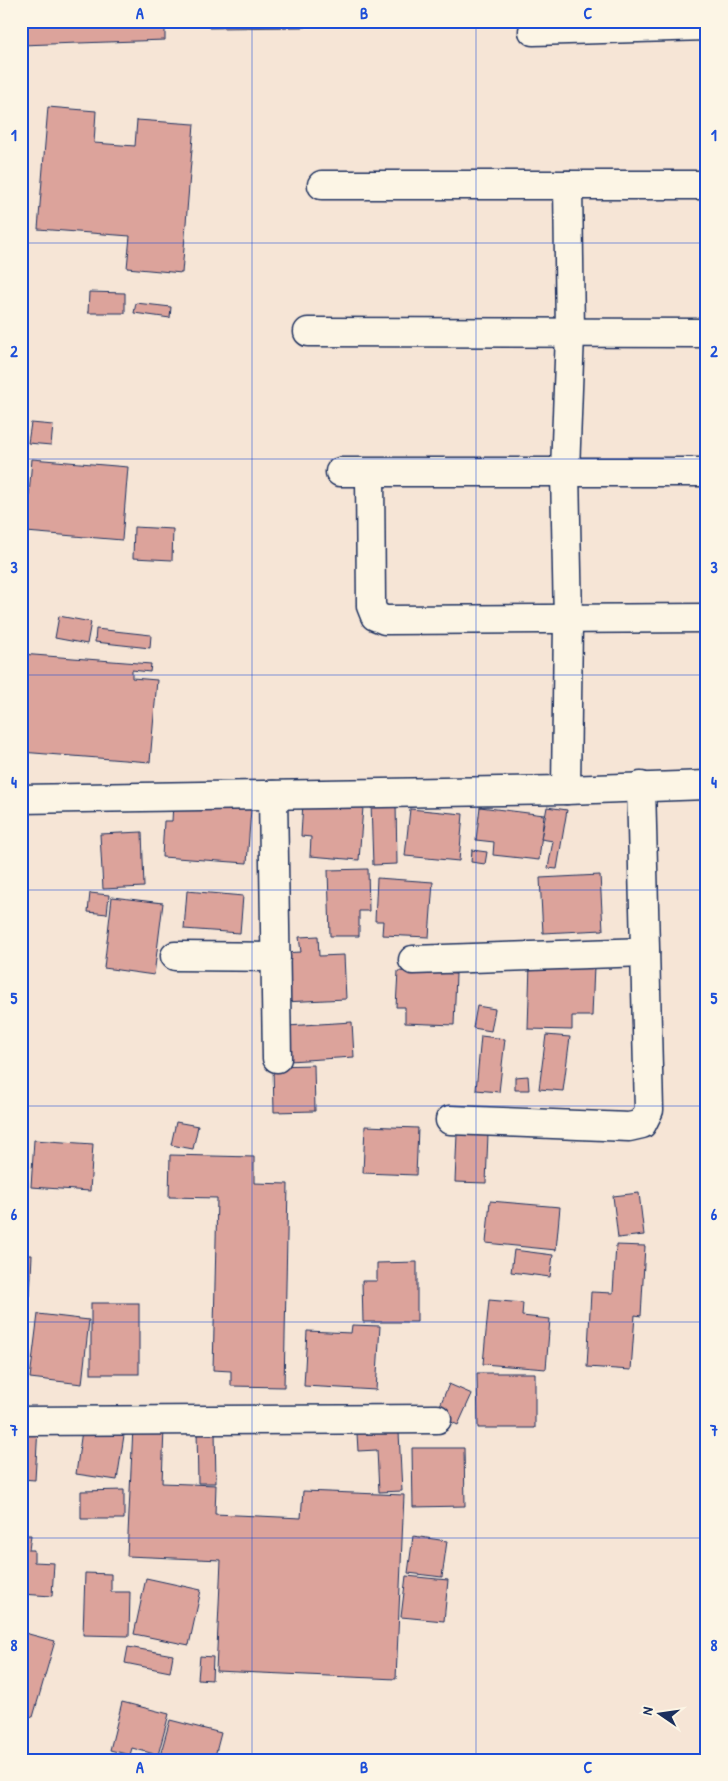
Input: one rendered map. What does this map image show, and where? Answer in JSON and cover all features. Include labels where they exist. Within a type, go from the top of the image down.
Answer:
[{"type":"street","points":[[533,31],[707,26]]},
{"type":"street","points":[[322,185],[707,184]]},
{"type":"street","points":[[566,790],[568,620],[566,471],[570,332],[568,185]]},
{"type":"street","points":[[308,332],[707,333]]},
{"type":"street","points":[[340,472],[707,472]]},
{"type":"street","points":[[370,473],[371,606],[374,616],[385,620],[707,618]]},
{"type":"street","points":[[21,799],[566,790],[707,785]]},
{"type":"street","points":[[450,1120],[629,1127],[642,1124],[648,1110],[641,786]]},
{"type":"street","points":[[273,794],[277,1058]]},
{"type":"street","points":[[413,960],[645,952]]},
{"type":"street","points":[[175,956],[276,957]]},
{"type":"street","points":[[21,1421],[437,1419]]},
{"type":"building","points":[[21,21],[165,21],[165,40],[21,45]]},
{"type":"building","points":[[209,21],[305,21],[305,27],[209,28]]},
{"type":"building","points":[[48,107],[96,111],[94,143],[135,146],[137,120],[194,124],[182,273],[127,268],[130,236],[38,229]]},
{"type":"building","points":[[89,292],[125,293],[125,313],[88,313]]},
{"type":"building","points":[[136,303],[171,307],[170,318],[134,313]]},
{"type":"building","points":[[31,423],[53,425],[51,445],[28,443]]},
{"type":"building","points":[[32,459],[128,467],[122,540],[26,532]]},
{"type":"building","points":[[134,527],[173,529],[172,560],[133,558]]},
{"type":"building","points":[[59,616],[91,622],[87,644],[55,638]]},
{"type":"building","points":[[96,629],[151,635],[150,648],[95,642]]},
{"type":"building","points":[[21,654],[151,664],[150,672],[132,670],[132,678],[157,680],[150,762],[21,752]]},
{"type":"building","points":[[303,802],[363,807],[359,860],[310,856],[311,837],[301,836]]},
{"type":"building","points":[[173,803],[251,809],[247,863],[162,857],[164,821],[172,821]]},
{"type":"building","points":[[371,803],[396,803],[397,864],[373,865]]},
{"type":"building","points":[[480,807],[544,815],[539,860],[493,855],[494,842],[476,840]]},
{"type":"building","points":[[547,807],[567,810],[557,869],[548,868],[553,841],[541,839]]},
{"type":"building","points":[[410,809],[463,814],[459,861],[405,856]]},
{"type":"building","points":[[142,832],[144,887],[103,889],[100,834]]},
{"type":"building","points":[[472,850],[487,852],[485,864],[471,862]]},
{"type":"building","points":[[368,869],[369,911],[359,911],[359,936],[330,936],[328,870]]},
{"type":"building","points":[[600,875],[603,930],[543,933],[540,878]]},
{"type":"building","points":[[377,878],[433,882],[429,937],[382,935],[383,921],[375,921]]},
{"type":"building","points":[[187,891],[243,896],[240,933],[184,929]]},
{"type":"building","points":[[90,893],[109,895],[107,914],[88,912]]},
{"type":"building","points":[[112,897],[163,903],[154,975],[104,968]]},
{"type":"building","points":[[318,936],[319,956],[344,955],[346,999],[284,1002],[282,953],[301,952],[299,937]]},
{"type":"building","points":[[530,964],[594,966],[592,1016],[572,1016],[572,1030],[528,1029]]},
{"type":"building","points":[[398,971],[456,974],[454,1025],[405,1023],[405,1007],[396,1007]]},
{"type":"building","points":[[477,1006],[495,1009],[491,1031],[473,1028]]},
{"type":"building","points":[[352,1022],[354,1057],[289,1061],[287,1026]]},
{"type":"building","points":[[546,1035],[570,1037],[563,1091],[539,1089]]},
{"type":"building","points":[[481,1036],[505,1039],[499,1092],[476,1090]]},
{"type":"building","points":[[314,1065],[315,1111],[274,1112],[273,1066]]},
{"type":"building","points":[[528,1076],[529,1090],[515,1090],[515,1077]]},
{"type":"building","points":[[176,1122],[198,1126],[193,1149],[171,1145]]},
{"type":"building","points":[[365,1126],[418,1128],[416,1175],[363,1173]]},
{"type":"building","points":[[457,1134],[488,1134],[486,1183],[455,1182]]},
{"type":"building","points":[[34,1140],[93,1144],[90,1191],[31,1187]]},
{"type":"building","points":[[170,1155],[254,1157],[254,1183],[288,1184],[284,1387],[231,1386],[231,1371],[213,1370],[217,1198],[169,1197]]},
{"type":"building","points":[[639,1193],[644,1235],[618,1238],[613,1196]]},
{"type":"building","points":[[490,1201],[560,1207],[556,1250],[486,1243]]},
{"type":"building","points":[[616,1245],[645,1246],[641,1316],[635,1315],[631,1370],[587,1367],[591,1292],[613,1293]]},
{"type":"building","points":[[514,1250],[553,1255],[550,1277],[511,1272]]},
{"type":"building","points":[[21,1255],[32,1255],[30,1296],[21,1295]]},
{"type":"building","points":[[417,1262],[417,1322],[363,1322],[362,1281],[377,1281],[377,1263]]},
{"type":"building","points":[[489,1300],[523,1303],[522,1316],[550,1319],[546,1369],[483,1364]]},
{"type":"building","points":[[91,1303],[139,1303],[139,1374],[91,1374]]},
{"type":"building","points":[[38,1314],[89,1320],[82,1384],[30,1378]]},
{"type":"building","points":[[352,1325],[380,1326],[376,1390],[304,1386],[307,1331],[351,1333]]},
{"type":"building","points":[[477,1373],[535,1373],[535,1428],[478,1428]]},
{"type":"building","points":[[449,1384],[472,1394],[458,1425],[436,1415]]},
{"type":"building","points":[[398,1413],[402,1491],[379,1492],[377,1450],[358,1451],[356,1416]]},
{"type":"building","points":[[83,1423],[125,1429],[117,1480],[76,1474]]},
{"type":"building","points":[[21,1427],[38,1427],[35,1480],[21,1479]]},
{"type":"building","points":[[133,1427],[164,1428],[162,1483],[216,1485],[215,1514],[301,1518],[303,1491],[404,1495],[396,1679],[216,1671],[221,1560],[127,1556]]},
{"type":"building","points":[[197,1430],[215,1430],[216,1483],[198,1483]]},
{"type":"building","points":[[412,1448],[464,1448],[465,1506],[413,1507]]},
{"type":"building","points":[[124,1490],[124,1519],[81,1519],[81,1491]]},
{"type":"building","points":[[21,1535],[31,1535],[29,1550],[34,1550],[34,1562],[54,1563],[52,1596],[21,1594]]},
{"type":"building","points":[[413,1536],[447,1541],[442,1577],[408,1573]]},
{"type":"building","points":[[85,1573],[111,1574],[111,1592],[130,1592],[129,1636],[83,1635]]},
{"type":"building","points":[[406,1576],[448,1580],[444,1621],[401,1617]]},
{"type":"building","points":[[146,1578],[201,1590],[189,1645],[134,1634]]},
{"type":"building","points":[[21,1632],[55,1641],[33,1717],[21,1714]]},
{"type":"building","points":[[128,1647],[173,1655],[170,1672],[125,1663]]},
{"type":"building","points":[[200,1656],[213,1657],[212,1680],[198,1679]]},
{"type":"building","points":[[122,1702],[169,1714],[158,1755],[132,1748],[130,1755],[110,1750]]},
{"type":"building","points":[[170,1720],[221,1733],[214,1760],[174,1760],[160,1756]]}]
